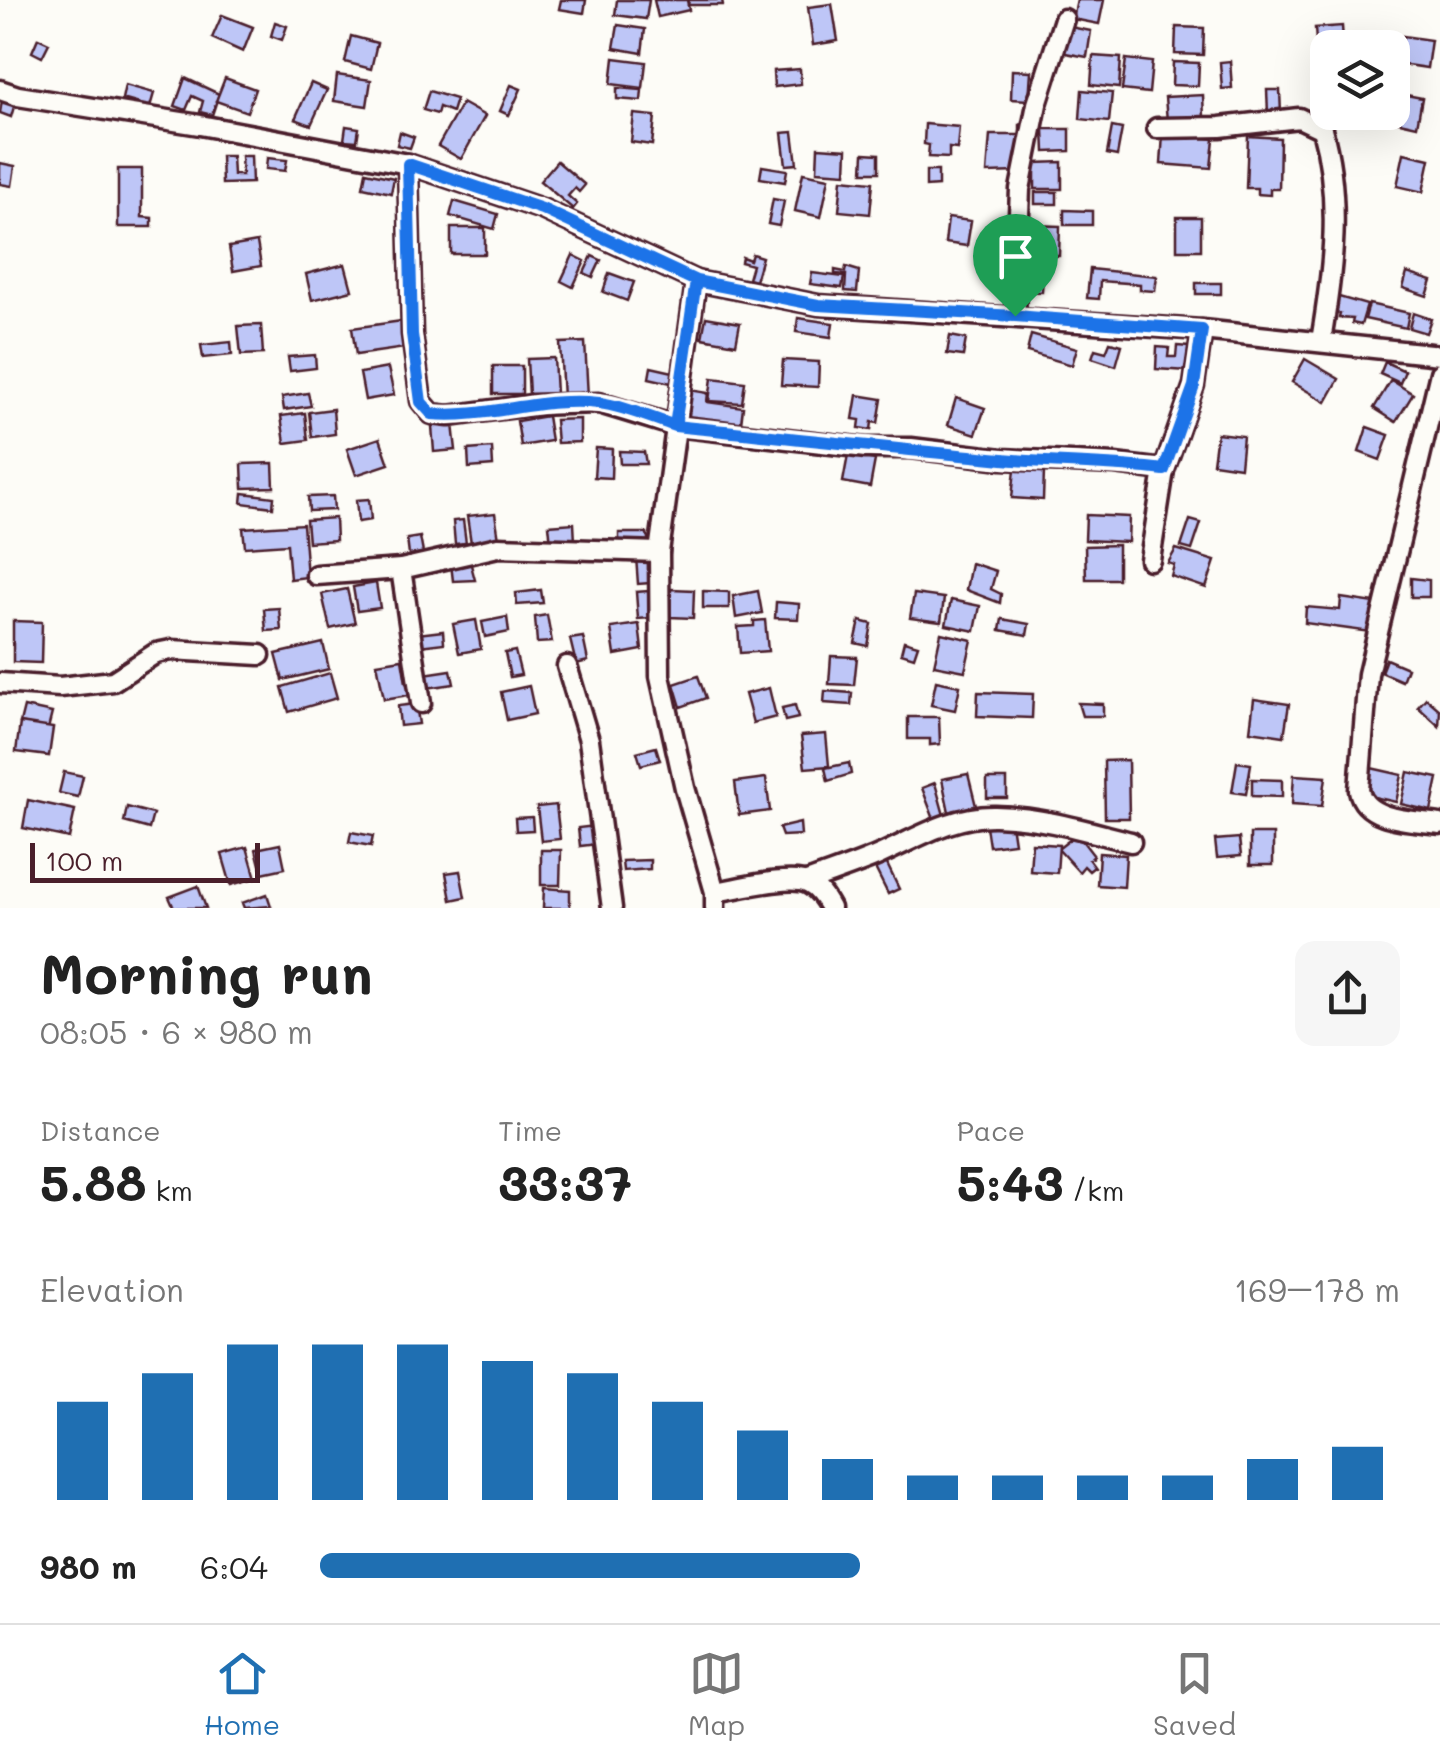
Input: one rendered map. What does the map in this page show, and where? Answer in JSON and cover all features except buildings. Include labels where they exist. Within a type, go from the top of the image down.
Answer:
[{"type":"street","points":[[1015,316],[1020,189],[1037,104],[1064,18]]},
{"type":"street","points":[[0,90],[408,164],[542,209],[696,281],[818,305],[1202,330],[1440,355]]},
{"type":"street","points":[[1156,128],[1220,127],[1299,118],[1322,129],[1331,160],[1334,209],[1332,278],[1320,340]]},
{"type":"street","points":[[408,164],[412,334],[421,402],[432,414],[449,416],[532,405],[599,403],[675,426],[866,448],[911,448],[1002,459],[1164,470]]},
{"type":"street","points":[[696,281],[660,552],[660,676],[715,900],[790,880],[807,882],[875,857],[943,825],[993,816],[1048,821],[1132,842]]},
{"type":"street","points":[[1150,560],[1164,470],[1194,386],[1202,330]]},
{"type":"street","points":[[1440,373],[1368,674],[1359,790],[1366,806],[1375,813],[1440,824]]},
{"type":"street","points":[[316,575],[401,569],[498,547],[660,552]]},
{"type":"street","points":[[401,569],[421,703]]},
{"type":"street","points":[[0,683],[60,688],[113,681],[156,653],[170,650],[260,655]]},
{"type":"street","points":[[567,666],[589,740],[612,908]]},
{"type":"street","points":[[807,882],[830,908]]},
{"type":"route","points":[[1015,316],[818,305],[696,281],[675,426],[599,403],[532,405],[449,416],[432,414],[421,402],[412,334],[408,164],[542,209],[696,281],[675,426],[866,448],[911,448],[1002,459],[1164,470],[1194,386],[1202,330],[1015,316]]}]
